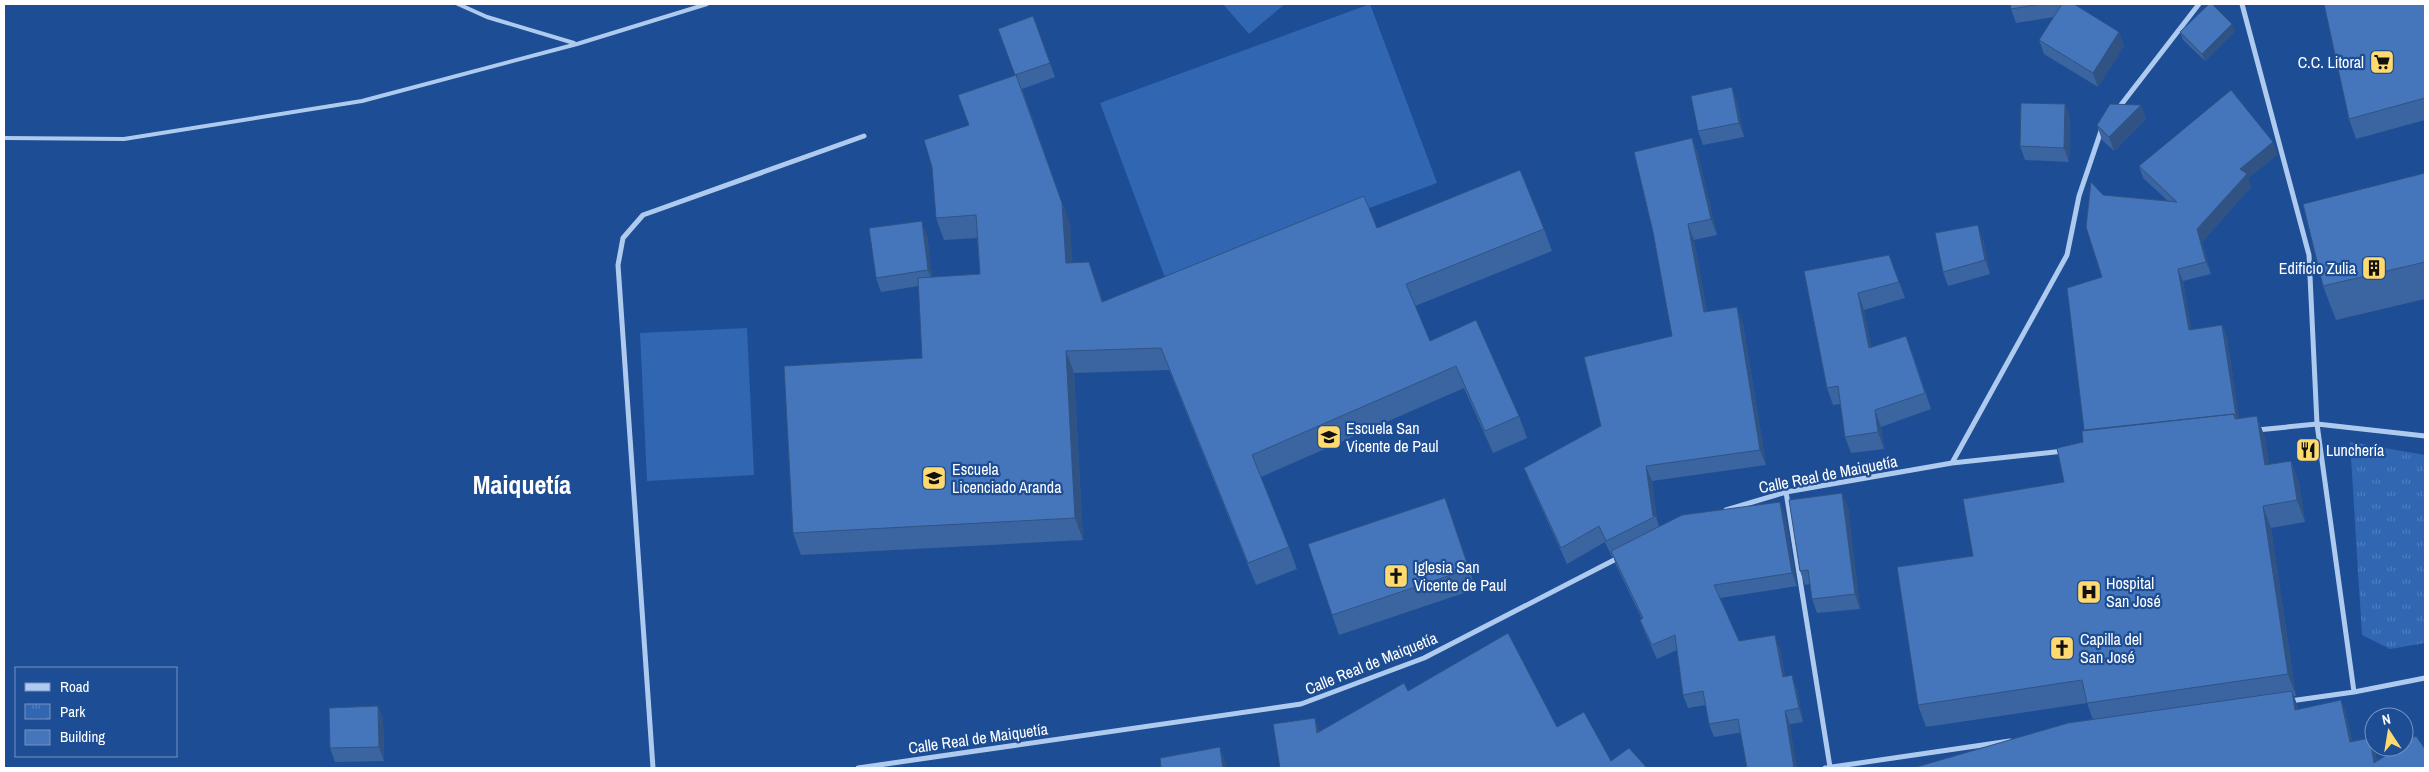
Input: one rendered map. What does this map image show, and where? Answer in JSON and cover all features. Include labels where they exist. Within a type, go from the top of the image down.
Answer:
[{"type":"street","points":[[2112,116],[2199,4]]},
{"type":"street","points":[[2242,4],[2309,255],[2317,424],[2354,692]]},
{"type":"street","points":[[1952,462],[2067,255],[2079,196],[2100,130],[2106,123]]},
{"type":"street","points":[[653,768],[618,265],[623,238],[643,215],[864,136]]},
{"type":"street","points":[[2248,431],[2317,424],[2425,436]]},
{"type":"street","name":"Calle Real de Maiquetía","points":[[1721,512],[1786,492],[1952,462],[2070,450]]},
{"type":"street","points":[[1786,492],[1827,768],[2018,740]]},
{"type":"street","name":"Calle Real de Maiquetía","points":[[860,768],[1301,704],[1424,658],[1626,554]]},
{"type":"street","points":[[2284,702],[2354,692],[2425,678]]},
{"type":"lane","points":[[458,4],[487,17],[577,44]]},
{"type":"lane","points":[[4,138],[124,138],[362,101],[577,44],[707,4]]},
{"type":"green space","points":[[1223,4],[1285,4],[1249,34]]},
{"type":"green space","points":[[1370,4],[1437,183],[1167,283],[1100,103]]},
{"type":"green space","points":[[747,328],[754,475],[647,481],[640,333]]},
{"type":"green space","points":[[2350,442],[2425,455],[2425,643],[2390,649],[2362,635]]},
{"type":"building","points":[[2010,4],[2041,4],[2011,9]]},
{"type":"building","points":[[2062,4],[2074,4],[2119,32],[2093,73],[2039,40]]},
{"type":"building","points":[[2209,4],[2212,4],[2232,24],[2202,54],[2180,32]]},
{"type":"building","name":"C.C. Litoral","points":[[2324,4],[2425,4],[2425,98],[2349,119]]},
{"type":"building","points":[[1033,16],[1050,63],[1015,75],[998,29]]},
{"type":"building","points":[[1016,75],[1062,203],[1066,263],[1089,262],[1102,302],[1364,196],[1377,228],[1520,170],[1544,229],[1406,284],[1430,341],[1476,320],[1519,416],[1485,431],[1456,366],[1252,455],[1289,547],[1248,563],[1161,348],[1066,351],[1075,518],[793,533],[784,366],[922,358],[918,278],[980,274],[976,215],[936,218],[932,167],[924,140],[969,125],[958,95]]},
{"type":"building","points":[[1732,87],[1739,123],[1698,131],[1691,96]]},
{"type":"building","points":[[2231,90],[2273,142],[2240,169],[2247,174],[2197,229],[2206,262],[2178,269],[2189,330],[2222,325],[2236,416],[2234,414],[2084,430],[2067,288],[2102,277],[2086,227],[2091,182],[2103,195],[2177,202],[2139,166]]},
{"type":"building","points":[[2021,103],[2065,104],[2064,148],[2020,146]]},
{"type":"building","points":[[2110,104],[2141,105],[2109,137],[2097,125]]},
{"type":"building","points":[[1692,138],[1711,219],[1688,224],[1704,312],[1737,307],[1760,450],[1646,466],[1653,516],[1656,516],[1606,541],[1599,526],[1561,548],[1524,468],[1601,426],[1584,357],[1672,336],[1653,232],[1634,152]]},
{"type":"building","points":[[2425,173],[2425,262],[2323,286],[2303,204]]},
{"type":"building","points":[[922,221],[928,270],[876,278],[869,228]]},
{"type":"building","points":[[1978,225],[1985,260],[1943,272],[1935,233]]},
{"type":"building","points":[[1889,255],[1899,282],[1858,293],[1869,348],[1906,336],[1925,393],[1875,410],[1878,432],[1845,437],[1838,386],[1827,388],[1804,271]]},
{"type":"building","name":"Hospital San José","points":[[2234,414],[2235,419],[2257,416],[2265,465],[2291,461],[2297,500],[2263,506],[2288,674],[2087,703],[2082,680],[1918,705],[1897,567],[1973,556],[1963,499],[2064,482],[2057,448],[2083,442],[2082,431]]},
{"type":"building","points":[[1842,493],[1855,594],[1812,599],[1808,570],[1800,571],[1789,500]]},
{"type":"building","name":"Iglesia San Vicente de Paul","points":[[1445,498],[1469,569],[1332,615],[1308,544]]},
{"type":"building","points":[[1780,502],[1792,573],[1714,585],[1739,641],[1775,635],[1783,677],[1792,675],[1799,708],[1785,711],[1794,768],[1747,768],[1738,719],[1709,724],[1703,691],[1683,695],[1675,635],[1652,645],[1640,620],[1643,618],[1611,551],[1682,515]]},
{"type":"building","points":[[1508,633],[1557,727],[1584,712],[1611,761],[1629,748],[1647,768],[1280,768],[1273,724],[1315,718],[1317,733],[1404,683],[1408,691]]},
{"type":"building","points":[[2292,691],[2295,710],[2341,700],[2350,742],[2364,739],[2364,757],[2373,757],[2374,763],[2383,757],[2414,757],[2414,737],[2416,736],[2425,749],[2425,768],[1913,768],[2068,723]]},
{"type":"building","points":[[378,706],[379,747],[330,748],[329,708]]},
{"type":"building","points":[[1220,747],[1223,768],[1161,768],[1160,758]]},
{"type":"place","name":"C.C. Litoral","points":[[2382,62]]},
{"type":"place","name":"Edificio Zulia","points":[[2374,268]]},
{"type":"place","name":"Escuela San Vicente de Paul","points":[[1329,437]]},
{"type":"place","name":"Lunchería","points":[[2308,450]]},
{"type":"place","name":"Escuela Licenciado Aranda","points":[[934,478]]},
{"type":"place","name":"Iglesia San Vicente de Paul","points":[[1396,576]]},
{"type":"place","name":"Hospital San José","points":[[2089,592]]},
{"type":"place","name":"Capilla del San José","points":[[2062,648]]},
{"type":"district","name":"Maiquetía","points":[[522,485]]}]
